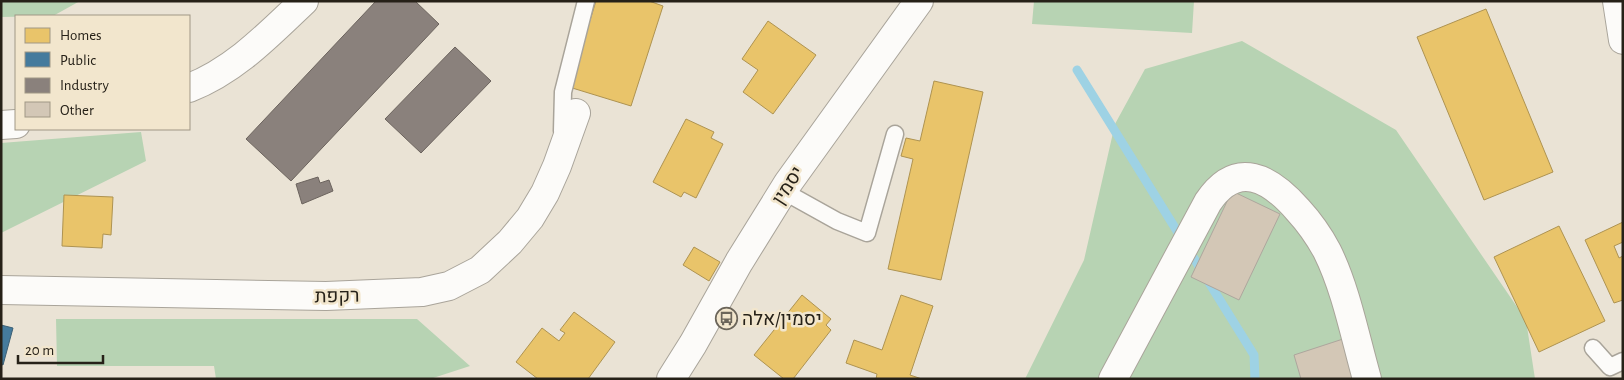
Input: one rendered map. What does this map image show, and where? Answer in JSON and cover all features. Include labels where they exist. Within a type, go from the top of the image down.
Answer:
[{"type":"street","points":[[190,88],[238,62],[304,1]]},
{"type":"street","name":"יסמין","points":[[671,379],[739,262],[783,192],[810,151],[919,1]]},
{"type":"street","points":[[1617,1],[1623,40]]},
{"type":"street","name":"רקפת","points":[[1,290],[326,296],[414,292],[449,286],[480,270],[510,242],[538,205],[562,153],[576,113]]},
{"type":"street","points":[[1,125],[15,124]]},
{"type":"street","points":[[1113,379],[1208,202],[1222,185],[1245,176],[1260,179],[1274,186],[1290,201],[1326,250],[1339,282],[1367,379]]},
{"type":"lane","points":[[562,153],[563,92],[586,1]]},
{"type":"lane","points":[[783,192],[837,222],[868,233],[895,134]]},
{"type":"lane","points":[[1593,348],[1610,367],[1623,361]]},
{"type":"green space","points":[[1,1],[80,1],[55,15],[1,17]]},
{"type":"green space","points":[[1034,1],[1194,1],[1192,33],[1032,24]]},
{"type":"green space","points":[[1242,41],[1396,130],[1526,320],[1535,379],[1025,379],[1084,260],[1115,124],[1145,69]]},
{"type":"green space","points":[[141,132],[146,161],[1,233],[1,143]]},
{"type":"green space","points":[[56,319],[417,319],[470,366],[430,379],[216,379],[214,366],[57,366]]},
{"type":"building: Homes","points":[[596,1],[649,1],[663,6],[631,106],[569,87]]},
{"type":"building: Homes","points":[[1486,9],[1553,172],[1484,200],[1417,37]]},
{"type":"building: Homes","points":[[768,21],[816,55],[773,114],[743,92],[758,70],[742,59]]},
{"type":"building: Homes","points":[[934,81],[983,92],[941,280],[888,269],[913,159],[901,156],[906,138],[920,141]]},
{"type":"building: Homes","points":[[686,119],[714,132],[711,138],[723,144],[696,198],[684,192],[681,197],[653,182]]},
{"type":"building: Homes","points":[[64,195],[113,197],[111,235],[103,234],[102,248],[62,246]]},
{"type":"building: Homes","points":[[1623,222],[1623,242],[1614,246],[1619,258],[1623,256],[1623,300],[1614,303],[1585,240]]},
{"type":"building: Homes","points":[[1559,226],[1605,321],[1539,352],[1494,257]]},
{"type":"building: Homes","points":[[694,247],[720,262],[709,281],[683,265]]},
{"type":"building: Homes","points":[[802,295],[831,319],[826,325],[831,330],[793,379],[784,379],[754,355]]},
{"type":"building: Homes","points":[[901,295],[933,306],[910,375],[922,379],[876,379],[877,374],[846,363],[854,340],[882,350]]},
{"type":"building: Homes","points":[[574,312],[615,342],[588,379],[538,379],[516,362],[542,328],[559,341],[565,333],[560,330]]},
{"type":"building: Public","points":[[1,325],[13,328],[3,365],[1,364]]},
{"type":"building: Industry","points":[[376,1],[415,1],[439,24],[291,181],[246,139]]},
{"type":"building: Industry","points":[[455,47],[491,81],[421,153],[385,119]]},
{"type":"building: Industry","points":[[318,177],[320,183],[329,180],[333,191],[302,204],[296,184]]},
{"type":"building: Other","points":[[1232,191],[1280,214],[1239,300],[1191,277]]},
{"type":"building: Other","points":[[1346,338],[1359,379],[1301,379],[1294,355]]},
{"type":"waterway","points":[[1077,70],[1254,355],[1255,379]]},
{"type":"place","name":"יסמין/אלה","points":[[726,318]]}]
